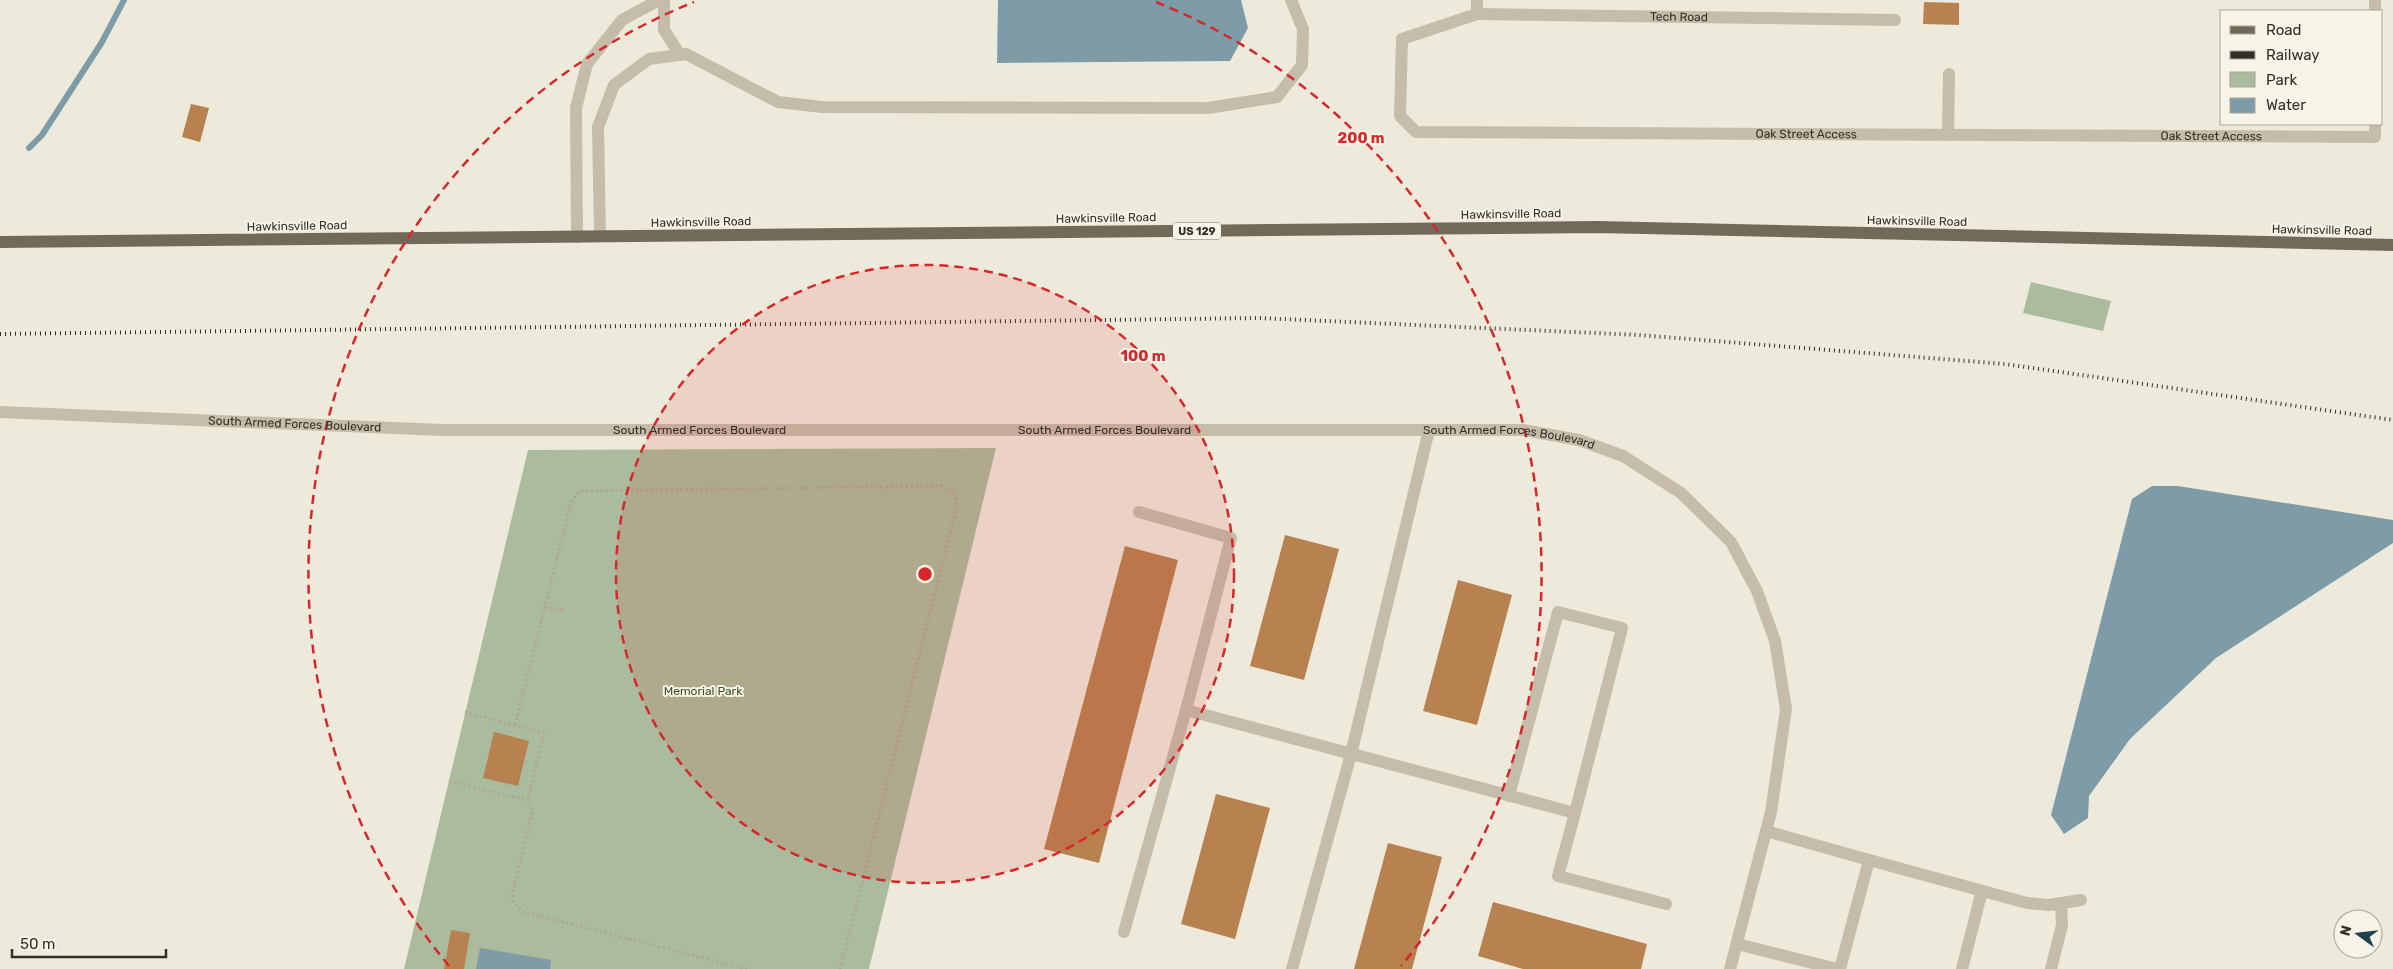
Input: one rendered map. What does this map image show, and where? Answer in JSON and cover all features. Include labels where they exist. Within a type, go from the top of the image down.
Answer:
[{"type":"main road","name":"Hawkinsville Road","points":[[0,242],[1598,227],[2393,245]]},
{"type":"street","points":[[577,237],[576,108],[587,64],[622,20],[659,0]]},
{"type":"street","points":[[664,0],[664,30],[680,55]]},
{"type":"street","points":[[600,236],[598,127],[614,84],[649,59],[686,54],[778,102],[822,107],[1208,108],[1277,97],[1302,65],[1303,29],[1291,0]]},
{"type":"street","points":[[1477,0],[1477,14]]},
{"type":"street","name":"Tech Road","points":[[1477,14],[1895,20]]},
{"type":"street","name":"Oak Street Access","points":[[1477,14],[1402,39],[1400,116],[1416,132],[1948,135],[2375,130]]},
{"type":"street","points":[[1948,135],[1949,74]]},
{"type":"street","name":"South Armed Forces Boulevard","points":[[0,412],[443,430],[1523,430],[1578,440],[1623,456],[1681,493],[1731,542],[1757,590],[1775,641],[1786,709],[1771,812],[1730,969]]},
{"type":"street","points":[[1292,969],[1350,754],[1429,430]]},
{"type":"street","points":[[1124,932],[1186,710],[1231,538],[1139,512]]},
{"type":"street","points":[[1509,796],[1558,612],[1622,628],[1558,876],[1666,904]]},
{"type":"street","points":[[1186,710],[1575,812]]},
{"type":"street","points":[[1766,831],[2027,903],[2050,905],[2081,900]]},
{"type":"street","points":[[1737,944],[1839,969],[1868,860]]},
{"type":"street","points":[[1962,969],[1982,891]]},
{"type":"street","points":[[2051,969],[2062,926],[2060,904]]},
{"type":"path","points":[[515,726],[571,502],[579,491],[942,486],[954,492],[957,506],[840,969]]},
{"type":"path","points":[[545,606],[564,610]]},
{"type":"path","points":[[465,712],[544,733],[528,800],[533,809],[513,892],[513,901],[522,912],[747,969]]},
{"type":"path","points":[[449,782],[528,800]]},
{"type":"green space","points":[[2031,282],[2111,301],[2103,331],[2023,313]]},
{"type":"green space","name":"Memorial Park","points":[[996,448],[869,969],[404,969],[528,450]]},
{"type":"water","points":[[998,0],[1241,0],[1248,28],[1230,61],[997,63]]},
{"type":"water","points":[[2152,486],[2178,486],[2393,520],[2393,543],[2216,658],[2130,739],[2089,796],[2088,818],[2064,834],[2051,815],[2132,499]]},
{"type":"water","points":[[480,948],[551,960],[550,969],[476,969]]},
{"type":"building","points":[[1924,2],[1959,3],[1959,25],[1923,24]]},
{"type":"building","points":[[191,104],[209,108],[200,142],[182,137]]},
{"type":"building","points":[[1285,535],[1339,549],[1304,680],[1250,666]]},
{"type":"building","points":[[1125,546],[1178,560],[1099,863],[1044,849]]},
{"type":"building","points":[[1458,580],[1512,595],[1477,725],[1423,711]]},
{"type":"building","points":[[494,732],[529,741],[518,786],[483,778]]},
{"type":"building","points":[[1216,794],[1270,808],[1235,939],[1181,924]]},
{"type":"building","points":[[1388,843],[1442,857],[1412,969],[1354,969]]},
{"type":"building","points":[[1493,902],[1647,944],[1641,969],[1523,969],[1478,956]]},
{"type":"building","points":[[451,930],[470,933],[464,969],[444,969]]},
{"type":"waterway","points":[[29,148],[42,135],[102,42],[124,0]]},
{"type":"railway","points":[[0,334],[1260,318],[1639,335],[2005,364],[2393,420]]}]
